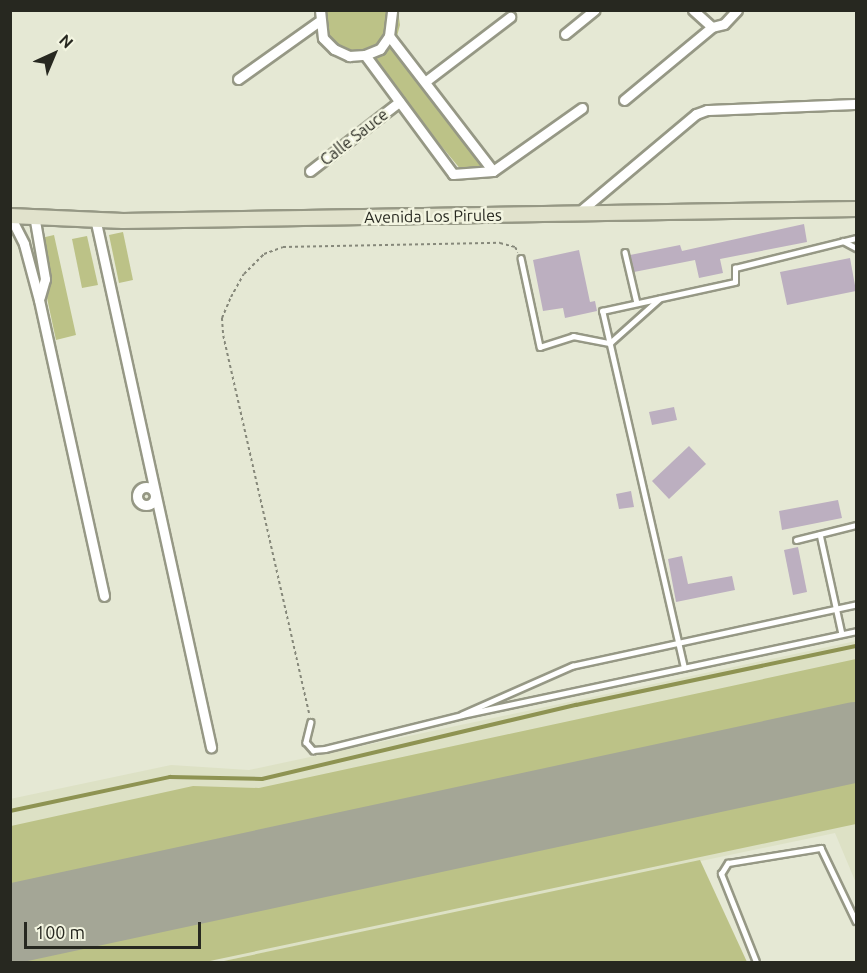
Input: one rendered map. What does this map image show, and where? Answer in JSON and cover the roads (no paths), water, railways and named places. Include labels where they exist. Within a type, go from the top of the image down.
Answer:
[{"type":"street","points":[[320,10],[318,22],[323,38],[334,49],[349,56],[365,55],[380,49],[389,36],[392,10]]},
{"type":"street","points":[[565,34],[595,10]]},
{"type":"street","points":[[693,10],[712,27]]},
{"type":"street","points":[[624,100],[712,27],[724,24],[737,10]]},
{"type":"street","points":[[426,81],[510,17]]},
{"type":"street","points":[[238,79],[318,22]]},
{"type":"street","points":[[389,36],[426,81],[493,171]]},
{"type":"street","points":[[365,55],[453,174],[493,171],[582,108]]},
{"type":"street","name":"Calle Sauce","points":[[310,171],[399,102]]},
{"type":"street","points":[[577,214],[696,114],[707,110],[856,104]]},
{"type":"street","name":"Avenida Los Pirules","points":[[10,216],[34,215],[123,221],[856,209]]},
{"type":"street","points":[[34,215],[45,279],[39,300]]},
{"type":"street","points":[[10,216],[24,244],[39,300],[104,596]]},
{"type":"street","points":[[95,218],[211,747]]},
{"type":"street","points":[[151,477],[137,498],[143,505],[151,504],[155,495]]},
{"type":"street","points":[[144,488],[155,495]]},
{"type":"lane","points":[[684,668],[602,310],[735,282],[735,268],[856,238]]},
{"type":"lane","points":[[842,241],[856,248]]},
{"type":"lane","points":[[625,252],[637,303]]},
{"type":"lane","points":[[522,258],[540,347],[573,336],[610,343]]},
{"type":"lane","points":[[610,343],[660,298]]},
{"type":"lane","points":[[796,540],[856,525]]},
{"type":"lane","points":[[819,534],[842,634]]},
{"type":"lane","points":[[462,715],[573,666],[856,605]]},
{"type":"lane","points":[[311,722],[306,742],[313,750],[462,715],[856,631]]},
{"type":"lane","points":[[756,963],[721,874],[728,863],[821,848],[856,921]]},
{"type":"waterway","points":[[10,811],[170,777],[262,779],[576,705],[856,646]]}]
